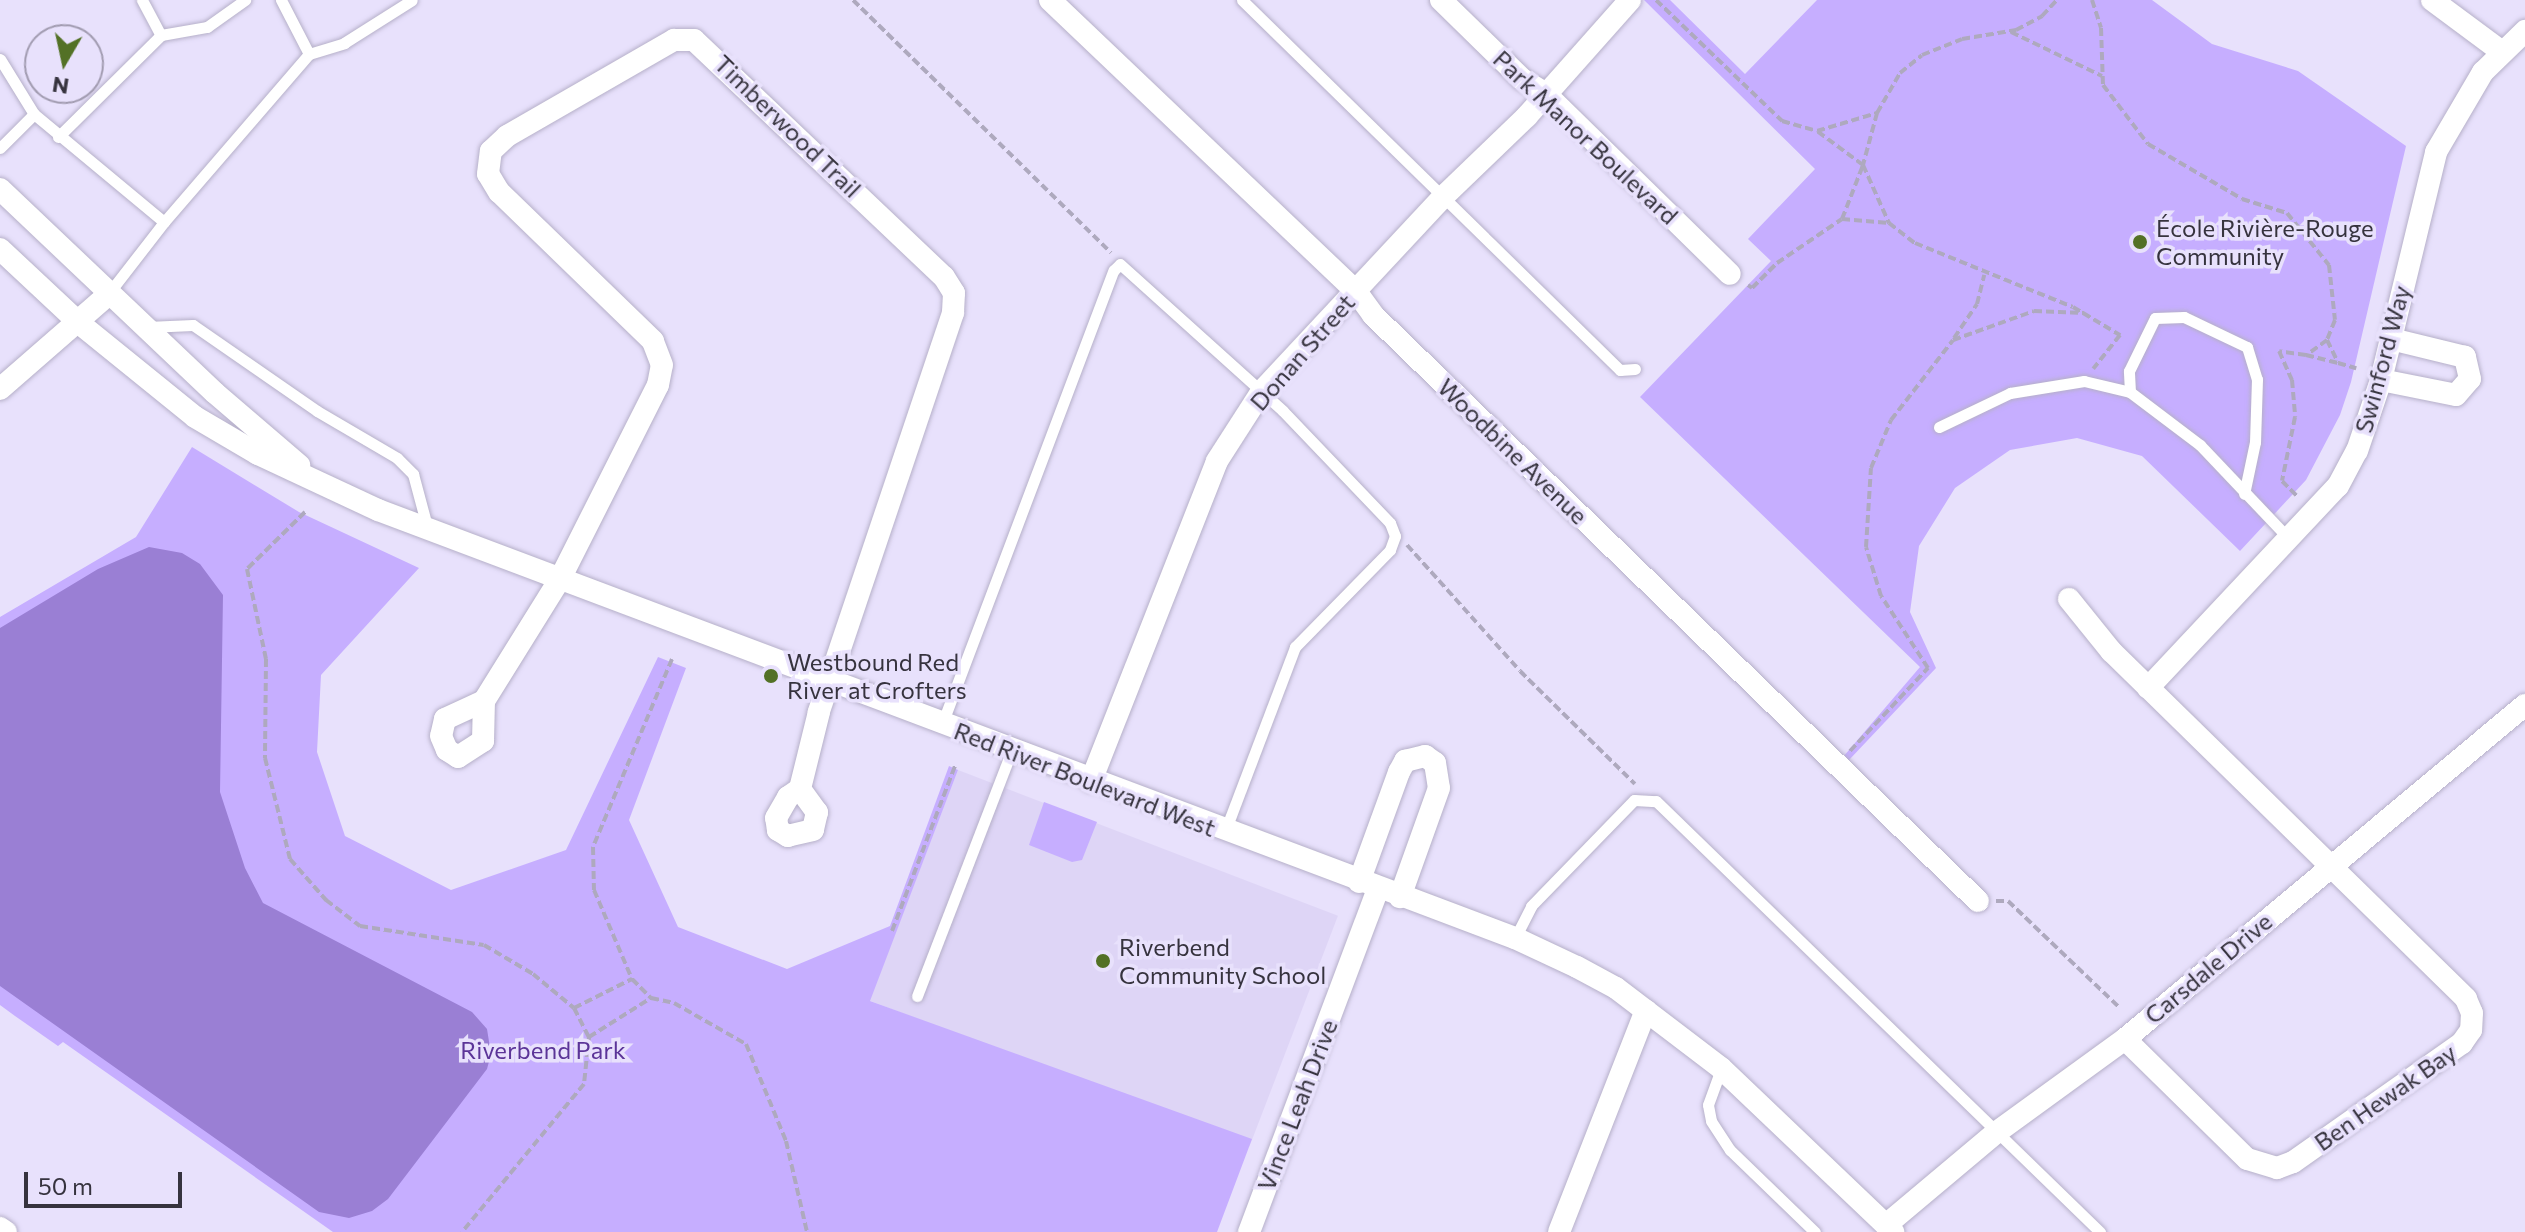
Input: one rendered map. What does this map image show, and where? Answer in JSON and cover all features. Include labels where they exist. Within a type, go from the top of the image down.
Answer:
[{"type":"street","name":"Woodbine Avenue","points":[[1050,0],[1355,290],[1373,315],[1978,901]]},
{"type":"street","name":"Park Manor Boulevard","points":[[1441,0],[1522,79],[1546,94],[1730,274]]},
{"type":"street","name":"Donan Street","points":[[1091,781],[1210,475],[1262,391],[1444,196],[1546,94],[1630,0]]},
{"type":"street","points":[[2432,0],[2502,52]]},
{"type":"street","name":"Swinford Way","points":[[2148,688],[2290,541],[2344,475],[2381,380],[2436,152],[2460,106],[2502,52],[2525,31]]},
{"type":"street","name":"Timberwood Trail","points":[[560,579],[658,385],[662,365],[653,341],[499,192],[488,174],[491,151],[507,136],[674,40],[694,40],[944,277],[954,293],[948,328],[829,680]]},
{"type":"street","name":"Red River Boulevard West","points":[[0,189],[143,327],[308,473]]},
{"type":"street","name":"Red River Boulevard West","points":[[0,249],[79,323],[195,417],[258,454],[308,473],[428,530],[1368,886],[1515,938],[1616,988],[1721,1068],[1890,1229]]},
{"type":"street","points":[[0,389],[109,294]]},
{"type":"street","points":[[2381,380],[2456,395],[2470,379],[2465,357],[2391,339]]},
{"type":"street","points":[[484,701],[560,579]]},
{"type":"street","points":[[2069,599],[2148,688],[2330,866]]},
{"type":"street","points":[[800,789],[829,680]]},
{"type":"street","name":"Carsdale Drive","points":[[1890,1229],[1997,1132],[2125,1039],[2525,705]]},
{"type":"street","name":"Vince Leah Drive","points":[[1249,1232],[1368,886],[1399,772],[1405,761],[1425,756],[1435,763],[1439,788],[1400,897]]},
{"type":"street","name":"Ben Hewak Bay","points":[[2125,1039],[2247,1159],[2277,1168],[2293,1162],[2462,1043],[2471,1030],[2472,1013],[2466,999],[2330,866]]},
{"type":"street","points":[[1559,1232],[1646,1010]]},
{"type":"street","points":[[0,1228],[6,1232]]},
{"type":"lane","points":[[142,0],[161,35]]},
{"type":"lane","points":[[58,137],[161,35],[207,27],[245,0]]},
{"type":"lane","points":[[281,0],[309,54]]},
{"type":"lane","points":[[109,294],[164,222],[309,54],[344,43],[412,0]]},
{"type":"lane","points":[[1242,0],[1620,370],[1635,369]]},
{"type":"lane","points":[[0,59],[34,114],[164,222]]},
{"type":"lane","points":[[0,148],[34,114]]},
{"type":"lane","points":[[942,725],[1114,270],[1120,264],[1262,391],[1390,523],[1395,536],[1390,550],[1295,647],[1225,832]]},
{"type":"lane","points":[[2130,392],[2129,371],[2155,318],[2184,317],[2247,347],[2257,379],[2255,442],[2244,494]]},
{"type":"lane","points":[[143,327],[193,325],[317,411],[397,458],[413,474],[428,530]]},
{"type":"lane","points":[[1939,427],[2010,393],[2084,381],[2130,392],[2200,445],[2290,541]]},
{"type":"lane","points":[[917,996],[1012,750]]},
{"type":"lane","points":[[1515,938],[1531,906],[1634,800],[1644,797],[1656,801],[2100,1232]]},
{"type":"lane","points":[[1721,1068],[1708,1105],[1711,1121],[1730,1150],[1815,1232]]},
{"type":"path","points":[[853,0],[1120,264]]},
{"type":"path","points":[[1656,0],[1782,121],[1817,131],[1863,165],[1889,223],[1915,243],[1984,275],[2084,313],[2120,335],[2084,381]]},
{"type":"path","points":[[1730,274],[1752,288],[1777,263],[1842,219],[1863,165],[1877,113],[1900,73],[1922,55],[1962,39],[2009,31],[2042,16],[2057,0]]},
{"type":"path","points":[[2092,0],[2101,28],[2103,85],[2148,144],[2242,199],[2287,213],[2329,265],[2335,320],[2327,340],[2306,355]]},
{"type":"path","points":[[2009,31],[2102,76]]},
{"type":"path","points":[[1817,131],[1877,113]]},
{"type":"path","points":[[1842,219],[1889,223]]},
{"type":"path","points":[[1837,764],[1928,668],[1881,596],[1866,547],[1865,507],[1871,468],[1891,420],[1977,304],[1984,275]]},
{"type":"path","points":[[1953,340],[2034,311],[2084,313]]},
{"type":"path","points":[[2327,340],[2338,363]]},
{"type":"path","points":[[2297,496],[2282,481],[2295,417],[2292,380],[2279,351],[2356,368]]},
{"type":"path","points":[[305,512],[247,569],[266,659],[265,758],[290,859],[326,900],[360,926],[484,945],[533,974],[574,1008],[589,1037],[584,1084],[462,1232]]},
{"type":"path","points":[[1395,536],[1420,554],[1520,671],[1630,778],[1644,797]]},
{"type":"path","points":[[672,659],[593,847],[594,890],[632,979],[651,998],[674,1003],[746,1044],[786,1141],[807,1232]]},
{"type":"path","points":[[892,931],[955,766]]},
{"type":"path","points":[[1978,901],[2008,901],[2120,1008]]},
{"type":"path","points":[[574,1008],[632,979]]},
{"type":"path","points":[[589,1037],[651,998]]},
{"type":"shaded area","points":[[149,547],[182,553],[200,564],[223,595],[220,792],[245,868],[263,903],[472,1012],[487,1029],[491,1054],[487,1069],[388,1199],[372,1211],[349,1218],[319,1212],[0,986],[0,628],[98,569]]},
{"type":"shaded area","name":"Riverbend Community School","points":[[958,770],[1338,916],[1249,1146],[869,1001]]},
{"type":"green space","points":[[1644,0],[1670,0],[1745,74],[1817,0],[2152,0],[2212,44],[2298,71],[2406,146],[2351,382],[2340,415],[2306,480],[2240,551],[2142,456],[2077,438],[2010,450],[1955,488],[1919,546],[1910,612],[1936,668],[1849,760],[1837,764],[1920,667],[1640,397],[1771,261],[1748,239],[1815,169]]},
{"type":"green space","name":"Riverbend Park","points":[[192,447],[299,512],[419,568],[321,675],[317,752],[345,836],[451,890],[566,850],[658,657],[686,668],[629,820],[678,927],[787,969],[890,926],[949,766],[958,770],[870,1001],[1252,1139],[1217,1232],[333,1232],[63,1042],[58,1046],[0,1005],[0,617],[136,537]]},
{"type":"green space","points":[[1044,802],[1097,822],[1082,860],[1072,862],[1029,845]]},
{"type":"place","name":"École Rivière-Rouge Community","points":[[2140,242]]},
{"type":"place","name":"Westbound Red River at Crofters","points":[[771,676]]},
{"type":"place","name":"Riverbend Community School","points":[[1103,961]]}]
